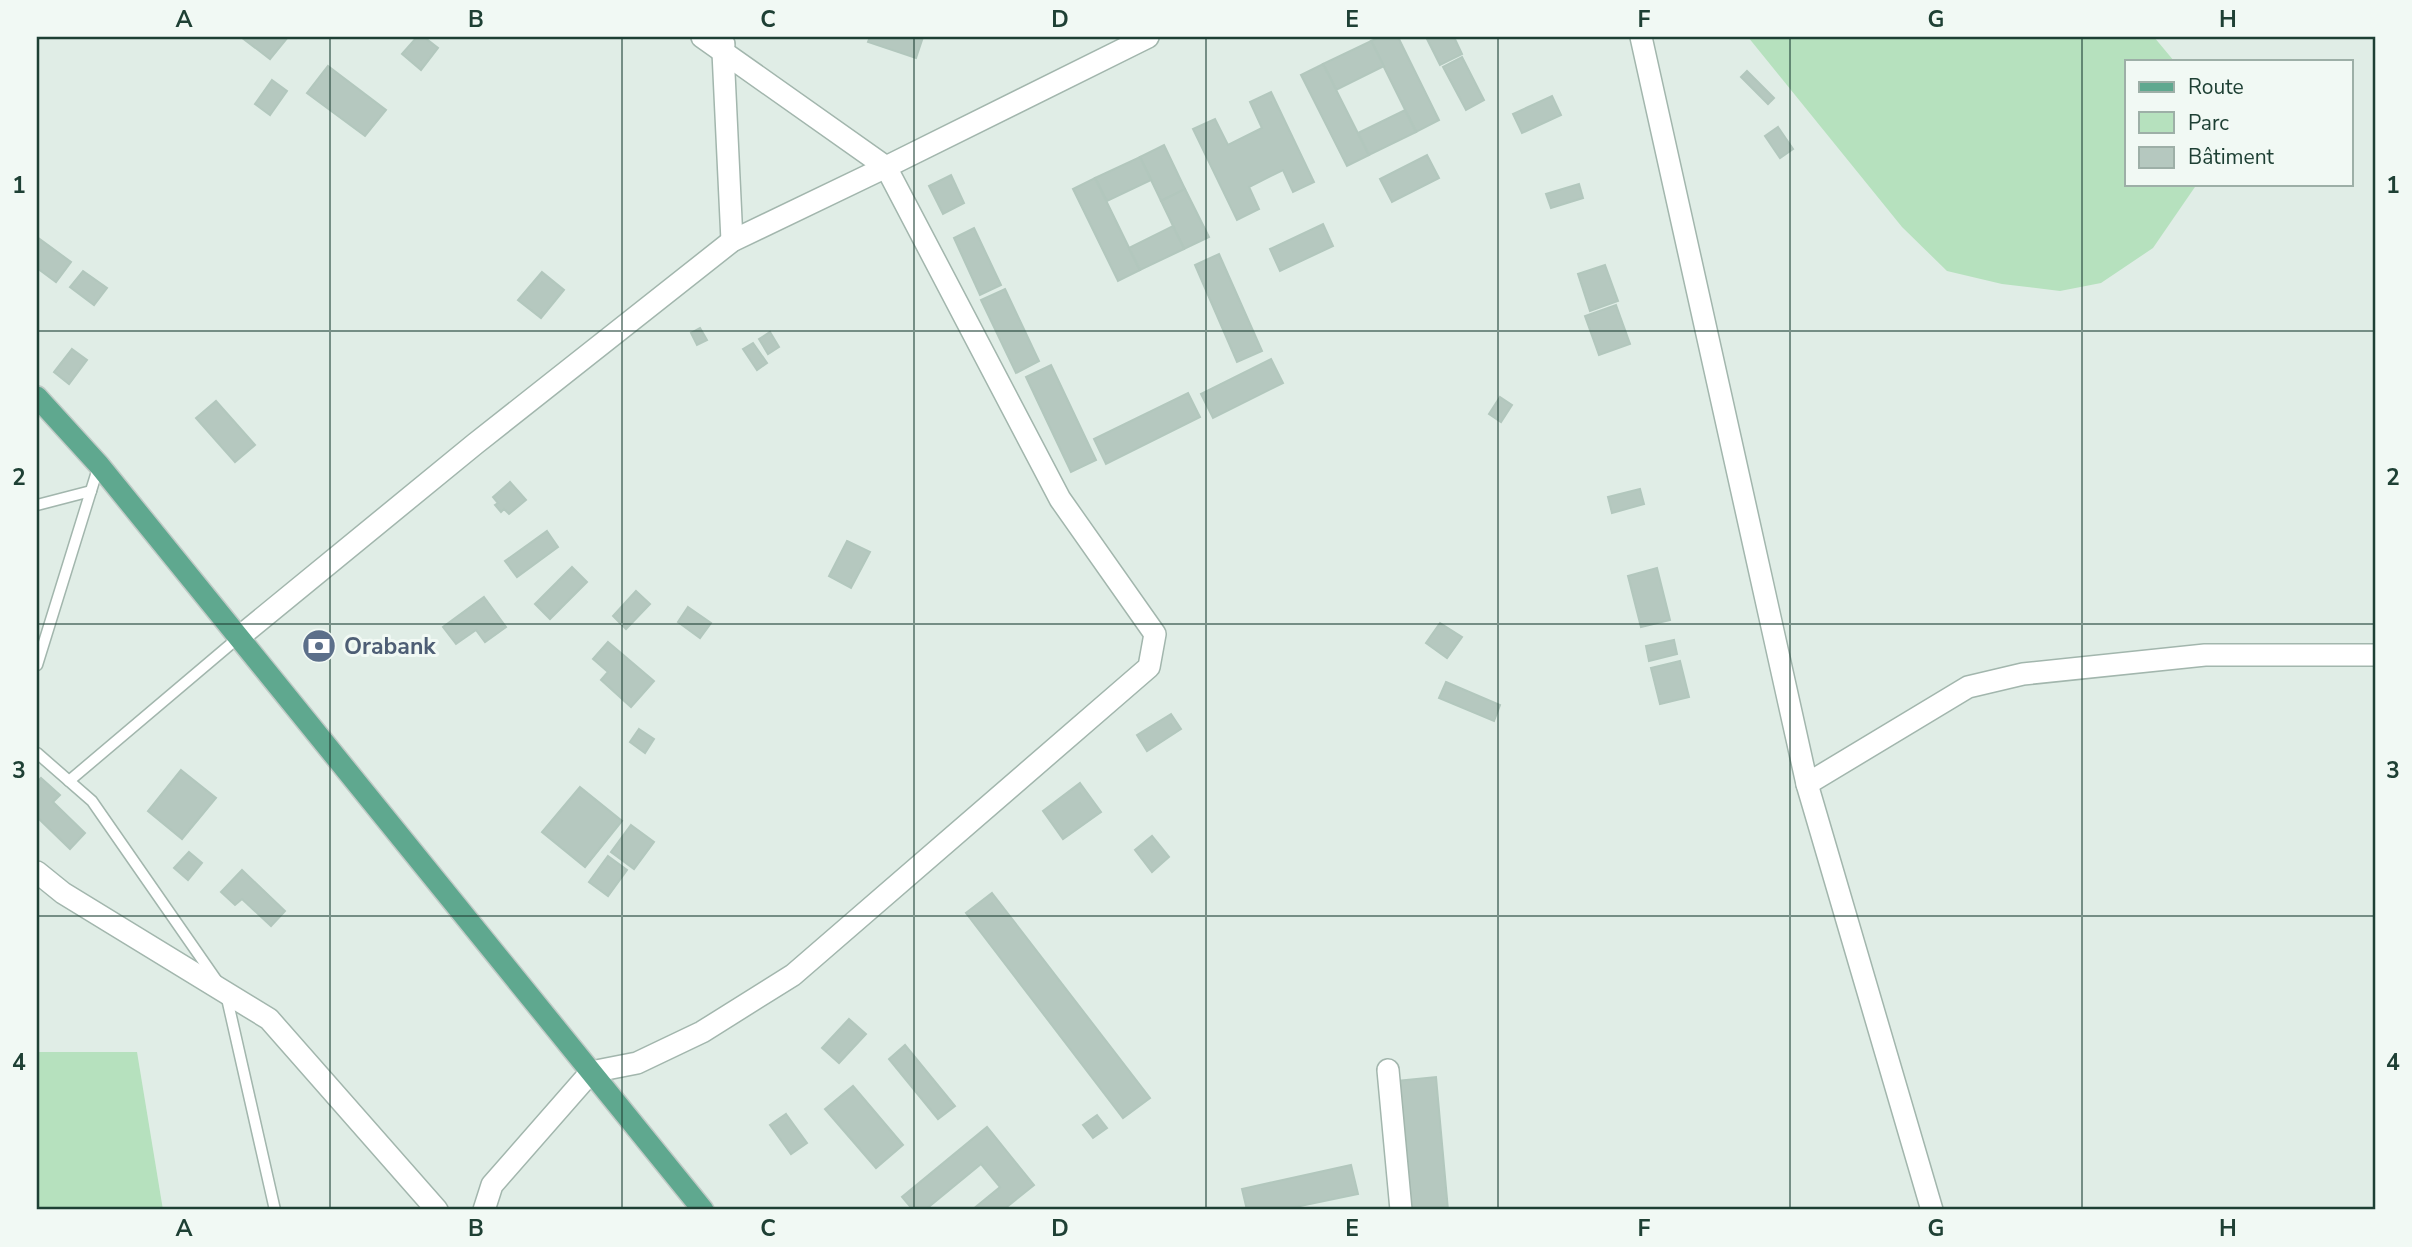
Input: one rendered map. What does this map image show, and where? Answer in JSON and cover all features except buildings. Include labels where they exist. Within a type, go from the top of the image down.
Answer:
[{"type":"main road","points":[[37,397],[99,465],[703,1210]]},
{"type":"street","points":[[484,1210],[492,1185],[591,1072],[637,1063],[691,1038],[793,975],[1149,667],[1155,634],[1060,499],[886,167],[724,44],[702,37]]},
{"type":"street","points":[[238,638],[475,444],[732,241],[1148,37]]},
{"type":"street","points":[[1641,37],[1807,784],[1932,1210]]},
{"type":"street","points":[[724,44],[732,241]]},
{"type":"street","points":[[1807,784],[1968,687],[2023,674],[2205,655],[2375,655]]},
{"type":"street","points":[[37,872],[63,893],[268,1019],[437,1210]]},
{"type":"street","points":[[1388,1070],[1401,1210]]},
{"type":"lane","points":[[38,660],[99,465]]},
{"type":"lane","points":[[37,505],[91,491]]},
{"type":"lane","points":[[69,781],[238,638]]},
{"type":"lane","points":[[37,753],[92,801],[225,992],[275,1210]]},
{"type":"green space","points":[[1748,37],[2154,37],[2173,60],[2125,60],[2125,186],[2196,186],[2153,248],[2101,283],[2060,291],[2002,284],[1947,271],[1902,227]]},
{"type":"green space","points":[[37,1052],[137,1052],[163,1210],[37,1210]]},
{"type":"place","name":"Orabank","points":[[319,646]]}]
